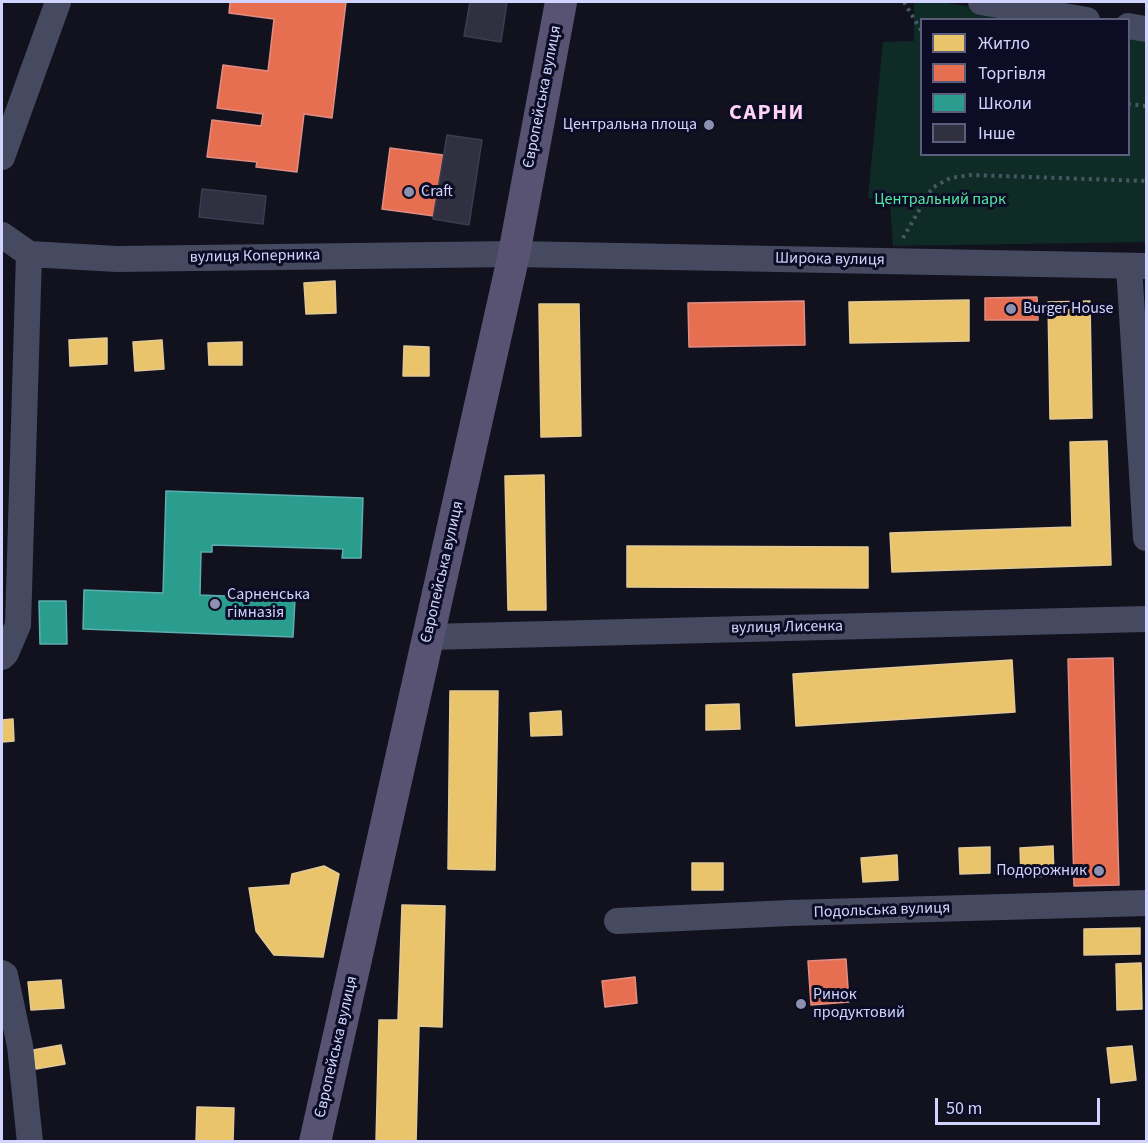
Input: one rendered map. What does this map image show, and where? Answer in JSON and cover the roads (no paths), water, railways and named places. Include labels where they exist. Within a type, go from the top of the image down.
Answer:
[{"type":"main road","name":"Європейська вулиця","points":[[315,1142],[514,254],[561,2]]},
{"type":"street","points":[[2,157],[58,2]]},
{"type":"street","points":[[981,2],[1076,18]]},
{"type":"street","points":[[1130,26],[1146,29]]},
{"type":"street","points":[[2,235],[28,254],[18,625],[2,657]]},
{"type":"street","name":"вулиця Коперника","points":[[28,254],[117,259],[514,254]]},
{"type":"street","name":"Широка вулиця","points":[[514,254],[1138,266]]},
{"type":"street","points":[[1138,266],[1146,538]]},
{"type":"street","name":"вулиця Лисенка","points":[[428,637],[1146,619]]},
{"type":"street","name":"Подольська вулиця","points":[[617,921],[789,913],[1146,903]]},
{"type":"street","points":[[2,973],[5,975],[20,1046],[30,1142]]},
{"type":"place","name":"Центральна площа","points":[[709,125]]},
{"type":"place","name":"Craft","points":[[409,192]]},
{"type":"place","name":"Burger House","points":[[1011,309]]},
{"type":"place","name":"Сарненська гімназія","points":[[215,604]]},
{"type":"place","name":"Подорожник","points":[[1099,871]]},
{"type":"place","name":"Ринок продуктовий","points":[[801,1004]]},
{"type":"district","name":"САРНИ","points":[[767,114]]},
{"type":"park label","name":"Центральний парк","points":[[940,200]]}]
